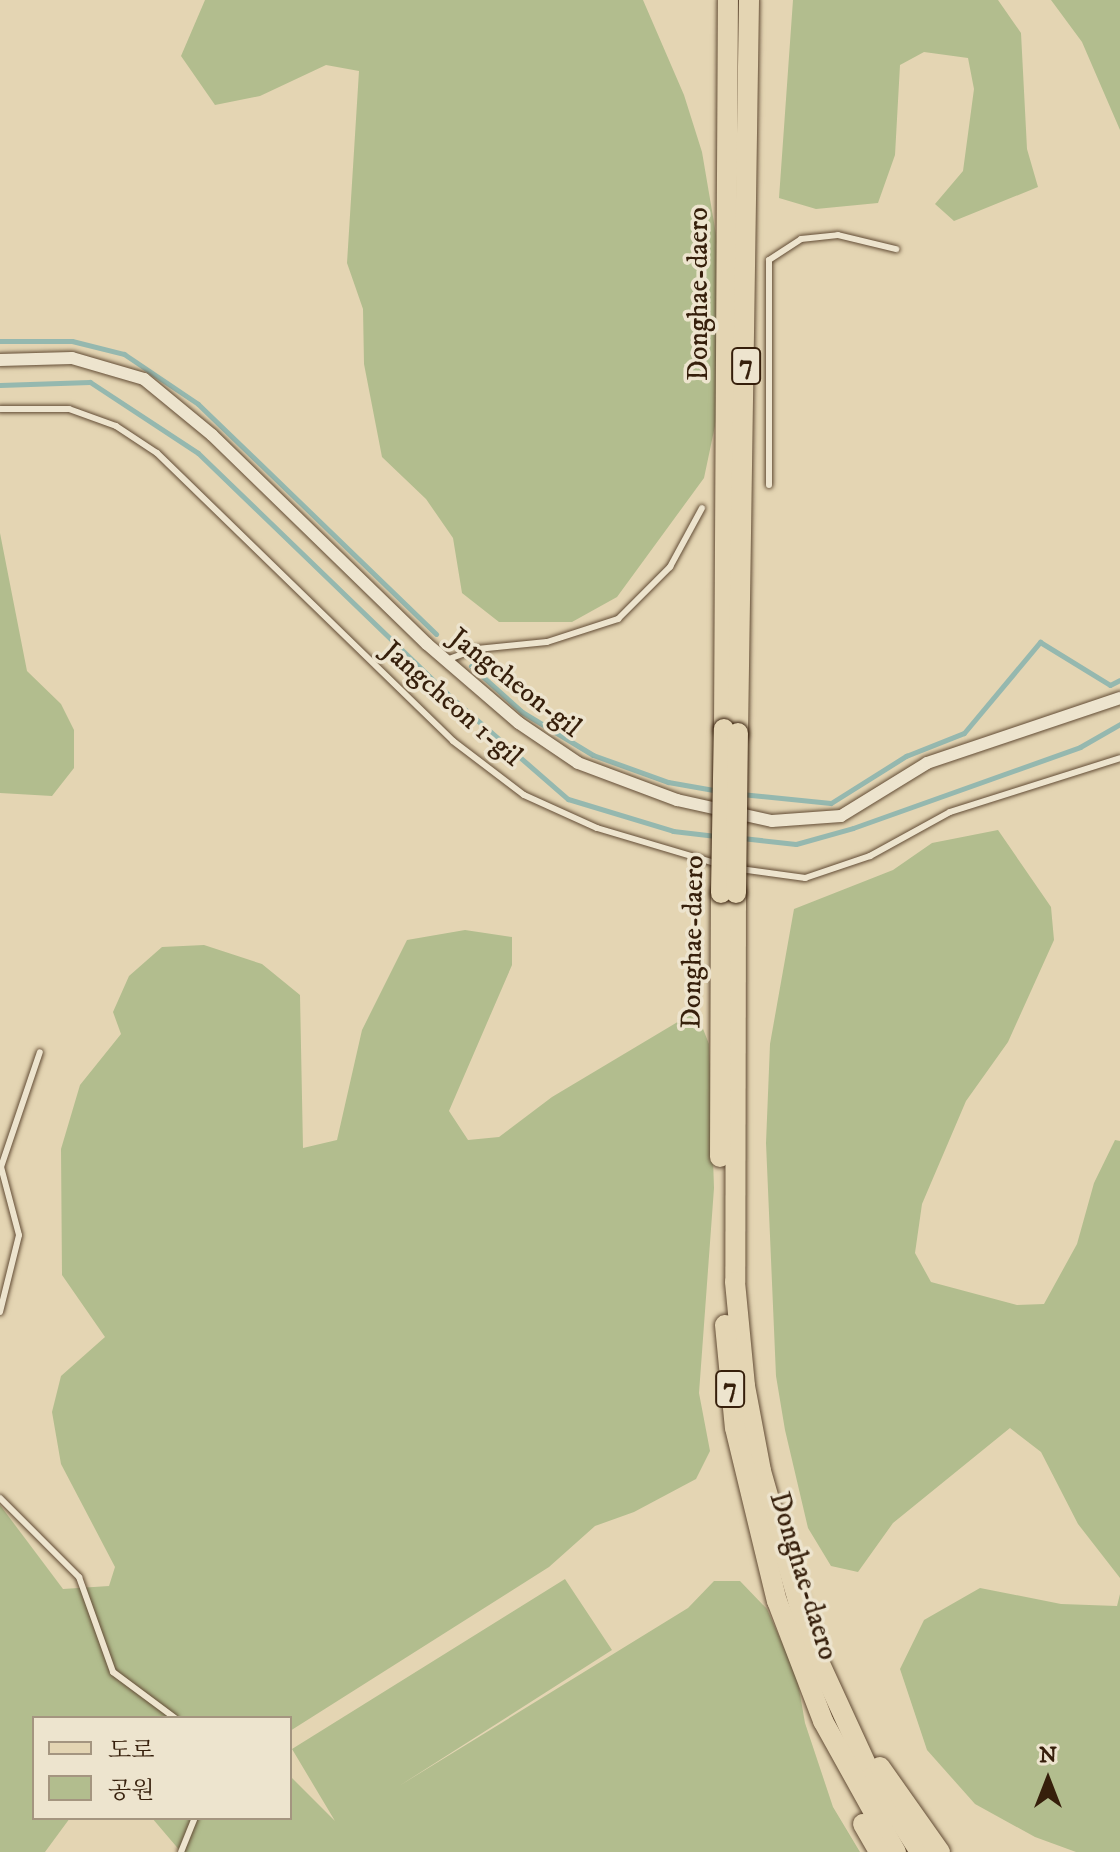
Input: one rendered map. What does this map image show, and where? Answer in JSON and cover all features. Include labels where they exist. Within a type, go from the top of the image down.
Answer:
[{"type":"main road","name":"Donghae-daero","points":[[728,0],[731,731]]},
{"type":"main road","name":"Donghae-daero","points":[[731,731],[749,0]]},
{"type":"main road","name":"7","points":[[729,893],[731,731]]},
{"type":"main road","name":"Donghae-daero","points":[[729,893],[733,1234],[745,1386],[796,1605],[849,1732],[920,1852]]},
{"type":"main road","name":"Donghae-daero","points":[[729,893],[720,1176],[729,1385],[745,1481],[777,1601],[837,1749],[896,1852]]},
{"type":"main road","points":[[849,1732],[940,1852]]},
{"type":"main road","points":[[837,1749],[853,1807],[879,1852]]},
{"type":"street","name":"Jangcheon-gil","points":[[0,360],[72,358],[144,379],[212,435],[446,660],[519,723],[578,763],[677,800],[772,821],[841,816],[927,763],[1120,698]]},
{"type":"lane","points":[[769,485],[769,260],[801,239],[838,235],[896,249]]},
{"type":"lane","name":"Jangcheon 1-gil","points":[[0,409],[69,409],[116,426],[157,453],[453,741],[524,795],[597,828],[771,876],[805,878],[870,856],[950,812],[1120,758]]},
{"type":"lane","points":[[446,660],[477,649],[547,642],[618,619],[670,567],[702,508]]},
{"type":"lane","points":[[0,1312],[19,1235],[1,1167],[40,1052]]},
{"type":"lane","points":[[0,1498],[79,1577],[113,1672],[172,1716]]},
{"type":"lane","points":[[181,1852],[194,1820]]},
{"type":"green space","points":[[205,0],[643,0],[684,95],[702,152],[718,246],[716,421],[704,478],[617,597],[572,622],[499,622],[462,593],[453,538],[426,499],[382,457],[364,364],[363,309],[347,263],[359,71],[326,65],[260,96],[215,105],[181,56]]},
{"type":"green space","points":[[793,0],[998,0],[1021,33],[1027,149],[1038,187],[954,221],[935,204],[963,171],[974,89],[968,58],[924,52],[900,65],[895,155],[878,203],[816,209],[779,198]]},
{"type":"green space","points":[[1051,0],[1120,0],[1120,130],[1082,42]]},
{"type":"green space","points":[[0,533],[27,671],[61,704],[74,730],[74,768],[52,796],[0,793]]},
{"type":"green space","points":[[998,830],[1051,907],[1054,940],[1008,1042],[966,1101],[922,1204],[915,1253],[931,1282],[1017,1305],[1044,1304],[1077,1244],[1094,1183],[1115,1140],[1120,1141],[1120,1578],[1078,1524],[1041,1452],[1010,1428],[893,1523],[858,1572],[831,1566],[808,1528],[776,1376],[766,1143],[770,1044],[794,909],[893,870],[932,843]]},
{"type":"green space","points":[[465,930],[512,937],[512,965],[449,1111],[468,1140],[499,1137],[552,1097],[696,1011],[709,1044],[714,1188],[699,1393],[710,1451],[696,1479],[634,1512],[595,1526],[549,1567],[292,1730],[292,1716],[32,1716],[32,1820],[69,1820],[45,1852],[0,1852],[0,1505],[63,1589],[109,1586],[115,1567],[61,1464],[52,1412],[61,1376],[105,1337],[62,1275],[61,1149],[80,1085],[121,1034],[113,1012],[129,976],[162,947],[204,945],[262,964],[300,995],[303,1148],[337,1140],[362,1030],[407,940]]},
{"type":"green space","points":[[565,1579],[612,1650],[399,1786],[688,1608],[714,1581],[740,1581],[767,1609],[797,1677],[805,1723],[833,1807],[860,1852],[181,1852],[154,1820],[292,1820],[292,1778],[335,1821],[292,1749]]},
{"type":"green space","points":[[980,1588],[1061,1604],[1117,1606],[1120,1594],[1120,1852],[1076,1852],[1035,1837],[975,1804],[927,1750],[900,1669],[924,1620]]},
{"type":"waterway","points":[[0,341],[72,341],[124,354],[198,404],[436,634]]},
{"type":"waterway","points":[[0,385],[90,382],[198,453],[454,700],[568,799],[673,831],[716,836]]},
{"type":"waterway","points":[[741,794],[831,803],[906,756],[964,733],[1040,642],[1110,685],[1120,680]]},
{"type":"waterway","points":[[471,666],[522,712],[593,755],[668,782],[719,791]]},
{"type":"waterway","points":[[742,838],[796,844],[853,828],[1080,747],[1120,724]]}]
